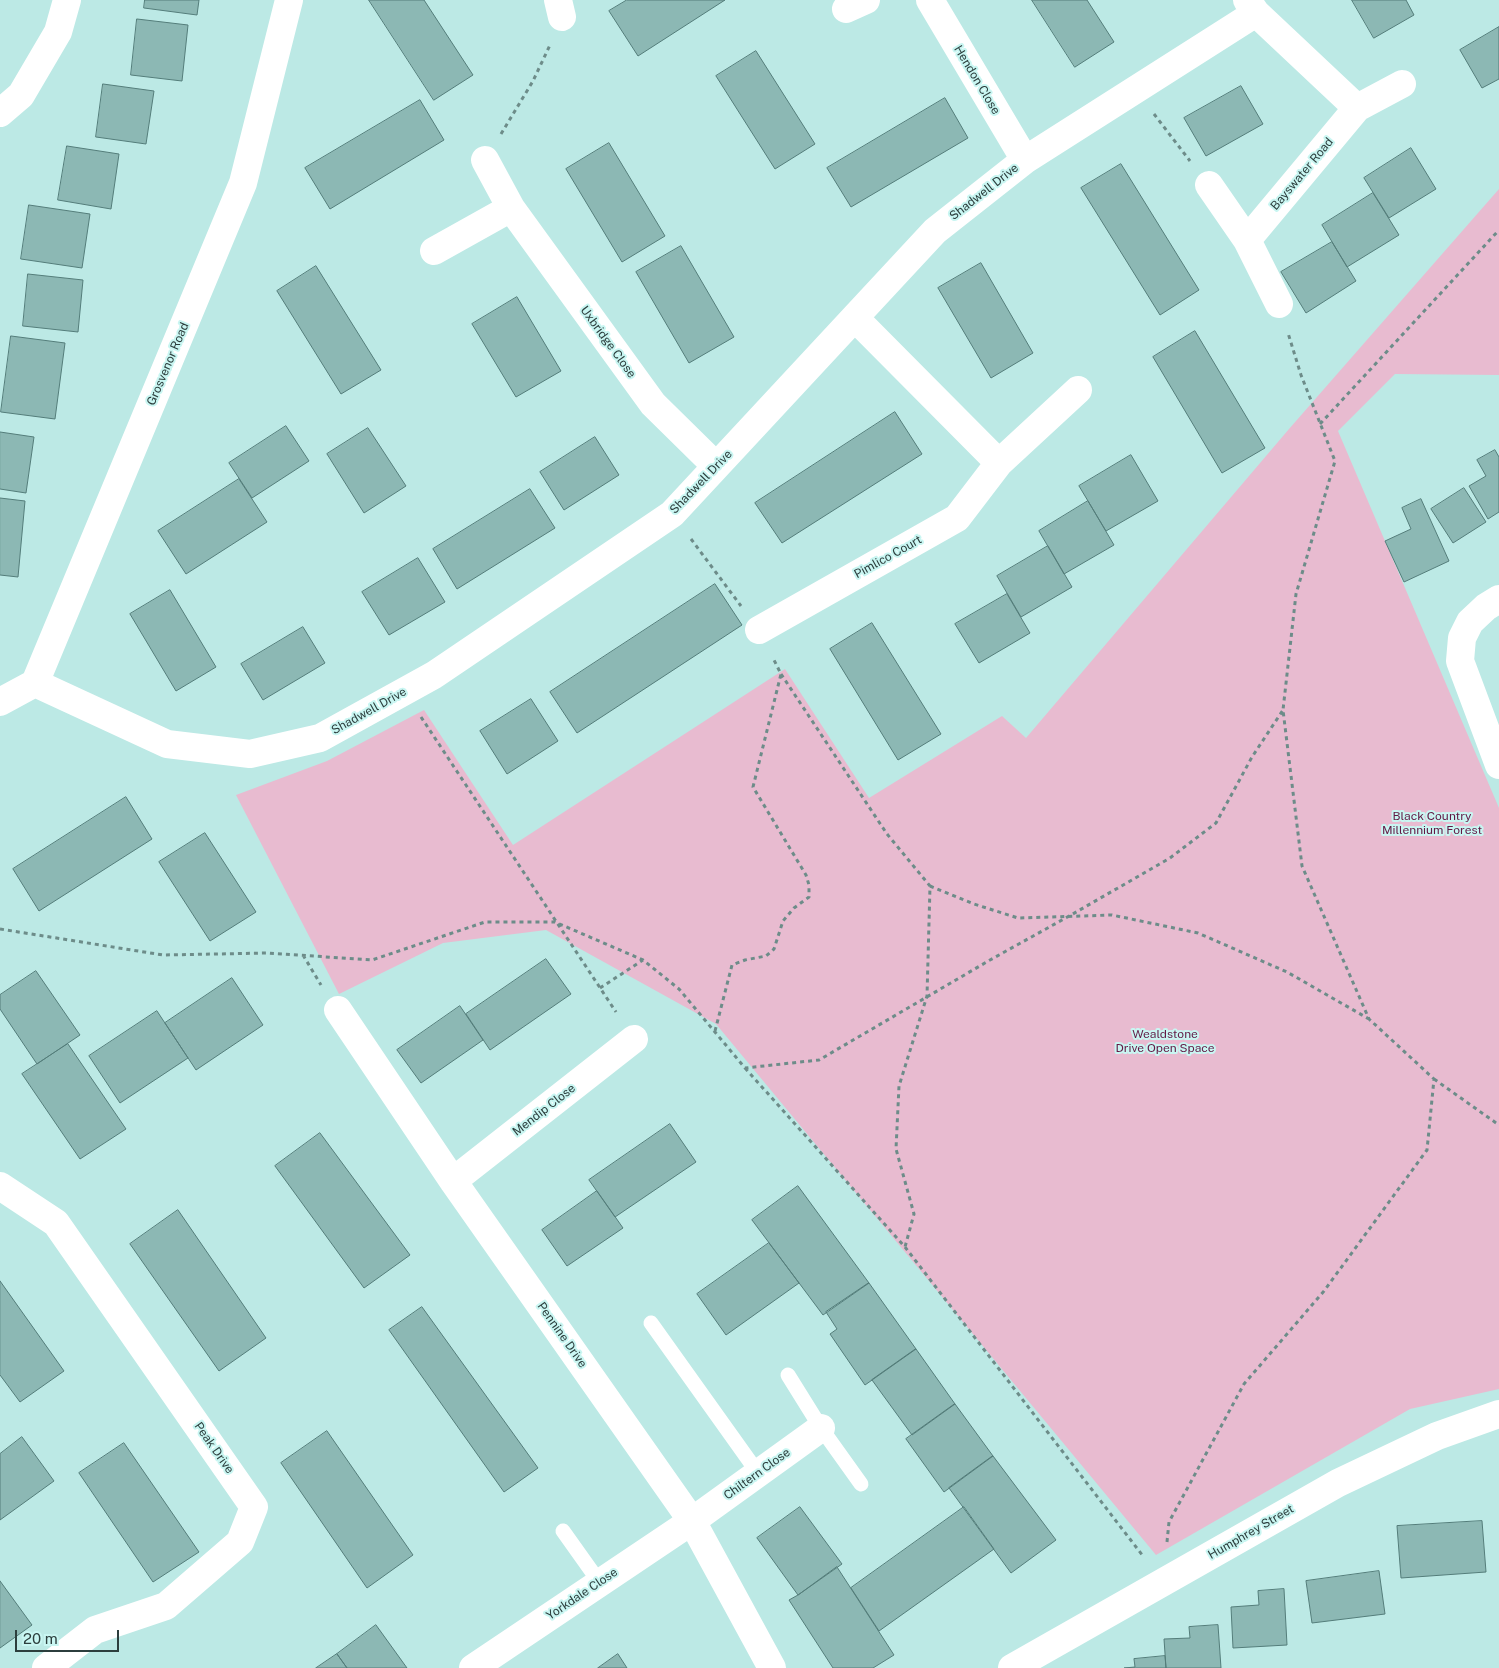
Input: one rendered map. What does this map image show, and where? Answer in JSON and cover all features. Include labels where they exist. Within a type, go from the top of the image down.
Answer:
[{"type":"street","points":[[0,113],[21,95],[58,32],[67,0]]},
{"type":"street","name":"Grosvenor Road","points":[[35,683],[243,183],[289,0]]},
{"type":"street","name":"Hendon Close","points":[[930,0],[1025,160]]},
{"type":"street","points":[[1252,7],[1357,108]]},
{"type":"street","name":"Shadwell Drive","points":[[35,683],[167,744],[250,754],[320,738],[434,675],[672,514],[934,231],[1025,160],[1135,90],[1252,7]]},
{"type":"street","name":"Bayswater Road","points":[[1247,240],[1357,108],[1402,84]]},
{"type":"street","name":"Uxbridge Close","points":[[485,160],[511,208],[652,404],[716,466]]},
{"type":"street","points":[[1209,185],[1247,240],[1279,304]]},
{"type":"street","points":[[434,251],[511,208]]},
{"type":"street","points":[[855,318],[999,463]]},
{"type":"street","name":"Pimlico Court","points":[[759,630],[957,518],[999,463],[1078,390]]},
{"type":"street","points":[[1499,599],[1486,607],[1470,622],[1462,638],[1460,661],[1494,737],[1499,764]]},
{"type":"street","points":[[0,702],[35,683]]},
{"type":"street","name":"Pennine Drive","points":[[338,1010],[453,1181],[692,1521],[772,1668]]},
{"type":"street","name":"Mendip Close","points":[[453,1181],[634,1039]]},
{"type":"street","name":"Peak Drive","points":[[0,1186],[56,1223],[254,1507],[240,1542],[166,1606],[94,1630],[46,1668]]},
{"type":"street","name":"Humphrey Street","points":[[1012,1668],[1338,1483],[1438,1436],[1499,1414]]},
{"type":"street","name":"Chiltern Close","points":[[692,1521],[821,1428]]},
{"type":"street","name":"Yorkdale Close","points":[[473,1668],[692,1521]]},
{"type":"lane","points":[[651,1323],[758,1473]]},
{"type":"lane","points":[[788,1375],[821,1428],[861,1484]]},
{"type":"lane","points":[[563,1531],[600,1583]]},
{"type":"path","points":[[485,160],[533,81],[560,9]]},
{"type":"path","points":[[1135,90],[1209,185]]},
{"type":"path","points":[[1320,424],[1499,230]]},
{"type":"path","points":[[1279,304],[1301,376],[1335,460],[1296,594],[1283,710],[1302,866],[1369,1019]]},
{"type":"path","points":[[672,514],[759,630],[781,674],[887,834],[930,886],[974,904],[1018,918],[1112,915],[1198,933],[1287,972],[1369,1019],[1434,1079],[1499,1125]]},
{"type":"path","points":[[715,1032],[732,966],[746,960],[766,956],[774,950],[783,921],[794,908],[809,897],[806,874],[752,787],[781,674]]},
{"type":"path","points":[[404,691],[634,1039]]},
{"type":"path","points":[[745,1068],[818,1060],[1170,858],[1216,823],[1252,757],[1283,710]]},
{"type":"path","points":[[905,1247],[914,1214],[896,1149],[899,1086],[927,996],[930,886]]},
{"type":"path","points":[[0,929],[163,954],[268,953],[372,960],[485,922],[555,922],[643,960],[679,989],[745,1068],[905,1247],[1163,1583]]},
{"type":"path","points":[[600,988],[643,960]]},
{"type":"path","points":[[1163,1583],[1169,1522],[1244,1384],[1324,1291],[1427,1150],[1434,1079]]},
{"type":"green space","name":"Wealdstone Drive Open Space","points":[[1499,189],[1499,375],[1395,374],[1338,431],[1499,808],[1499,1389],[1410,1409],[1156,1555],[716,1024],[546,930],[443,943],[339,994],[236,795],[327,761],[424,710],[513,845],[785,669],[869,798],[1002,716],[1026,738],[1289,429]]},
{"type":"building","points":[[145,0],[199,0],[197,15],[144,8]]},
{"type":"building","points":[[369,0],[424,0],[473,75],[434,100]]},
{"type":"building","points":[[627,0],[725,0],[638,56],[609,11]]},
{"type":"building","points":[[1032,0],[1087,0],[1114,42],[1075,67]]},
{"type":"building","points":[[1352,0],[1406,0],[1414,15],[1374,38]]},
{"type":"building","points":[[137,19],[188,25],[182,81],[131,75]]},
{"type":"building","points":[[1499,27],[1499,79],[1482,88],[1460,50]]},
{"type":"building","points":[[756,51],[815,144],[775,169],[716,76]]},
{"type":"building","points":[[103,84],[154,91],[146,144],[96,137]]},
{"type":"building","points":[[1241,86],[1263,124],[1206,156],[1184,118]]},
{"type":"building","points":[[945,98],[968,138],[851,207],[827,168]]},
{"type":"building","points":[[420,100],[444,140],[330,209],[305,168]]},
{"type":"building","points":[[609,143],[665,236],[622,262],[566,169]]},
{"type":"building","points":[[67,146],[119,154],[111,209],[58,200]]},
{"type":"building","points":[[1411,148],[1436,189],[1389,218],[1364,178]]},
{"type":"building","points":[[1121,164],[1199,290],[1160,315],[1081,188]]},
{"type":"building","points":[[1373,193],[1399,235],[1347,267],[1322,225]]},
{"type":"building","points":[[29,205],[90,214],[82,268],[21,259]]},
{"type":"building","points":[[1332,242],[1356,281],[1306,313],[1281,272]]},
{"type":"building","points":[[681,246],[734,337],[689,363],[636,272]]},
{"type":"building","points":[[981,263],[1033,353],[991,378],[938,288]]},
{"type":"building","points":[[316,266],[381,370],[341,394],[277,291]]},
{"type":"building","points":[[28,274],[83,280],[78,332],[23,326]]},
{"type":"building","points":[[517,297],[561,371],[516,397],[472,324]]},
{"type":"building","points":[[1195,331],[1265,448],[1222,473],[1153,357]]},
{"type":"building","points":[[11,336],[65,343],[55,419],[1,412]]},
{"type":"building","points":[[895,412],[922,454],[782,543],[755,503]]},
{"type":"building","points":[[286,426],[309,461],[252,498],[229,463]]},
{"type":"building","points":[[368,428],[406,486],[364,513],[327,454]]},
{"type":"building","points":[[0,432],[34,437],[26,493],[0,489]]},
{"type":"building","points":[[595,437],[619,475],[564,510],[540,472]]},
{"type":"building","points":[[1495,450],[1499,457],[1499,512],[1488,519],[1469,486],[1486,476],[1477,460]]},
{"type":"building","points":[[1131,455],[1158,501],[1106,531],[1079,486]]},
{"type":"building","points":[[239,479],[267,522],[186,574],[158,531]]},
{"type":"building","points":[[1464,488],[1486,522],[1453,543],[1431,509]]},
{"type":"building","points":[[530,489],[555,528],[457,589],[433,549]]},
{"type":"building","points":[[0,498],[25,501],[18,577],[0,575]]},
{"type":"building","points":[[1421,499],[1449,561],[1404,582],[1385,541],[1411,529],[1402,508]]},
{"type":"building","points":[[1088,501],[1114,545],[1064,574],[1039,531]]},
{"type":"building","points":[[1048,546],[1072,587],[1021,617],[997,576]]},
{"type":"building","points":[[418,558],[445,602],[389,635],[362,592]]},
{"type":"building","points":[[715,584],[742,625],[577,733],[550,692]]},
{"type":"building","points":[[170,590],[216,667],[176,691],[130,614]]},
{"type":"building","points":[[1007,594],[1030,633],[979,663],[955,624]]},
{"type":"building","points":[[872,623],[941,734],[898,760],[830,649]]},
{"type":"building","points":[[303,627],[325,663],[263,700],[241,664]]},
{"type":"building","points":[[531,699],[558,741],[507,774],[480,731]]},
{"type":"building","points":[[126,797],[152,839],[39,911],[13,869]]},
{"type":"building","points":[[205,833],[256,912],[210,941],[159,862]]},
{"type":"building","points":[[546,959],[571,994],[490,1050],[466,1014]]},
{"type":"building","points":[[36,971],[80,1035],[37,1064],[0,1009],[0,995]]},
{"type":"building","points":[[232,978],[263,1025],[196,1070],[165,1023]]},
{"type":"building","points":[[460,1006],[483,1040],[421,1083],[397,1050]]},
{"type":"building","points":[[157,1011],[188,1058],[120,1103],[89,1056]]},
{"type":"building","points":[[68,1044],[126,1129],[80,1159],[22,1074]]},
{"type":"building","points":[[670,1124],[696,1162],[615,1217],[589,1180]]},
{"type":"building","points":[[320,1133],[410,1255],[364,1288],[275,1166]]},
{"type":"building","points":[[798,1186],[869,1283],[823,1315],[752,1220]]},
{"type":"building","points":[[597,1191],[623,1228],[567,1266],[542,1230]]},
{"type":"building","points":[[178,1210],[266,1338],[219,1371],[130,1244]]},
{"type":"building","points":[[769,1243],[799,1283],[726,1335],[697,1294]]},
{"type":"building","points":[[0,1281],[64,1371],[20,1402],[0,1375]]},
{"type":"building","points":[[869,1283],[916,1349],[865,1385],[830,1334],[837,1329],[826,1312]]},
{"type":"building","points":[[422,1307],[538,1468],[504,1492],[389,1330]]},
{"type":"building","points":[[916,1349],[955,1404],[912,1435],[872,1380]]},
{"type":"building","points":[[955,1404],[993,1456],[944,1492],[906,1439]]},
{"type":"building","points":[[327,1431],[413,1555],[367,1588],[281,1463]]},
{"type":"building","points":[[22,1437],[54,1481],[0,1520],[0,1454]]},
{"type":"building","points":[[124,1443],[199,1552],[153,1582],[79,1473]]},
{"type":"building","points":[[993,1456],[1056,1540],[1011,1573],[949,1488]]},
{"type":"building","points":[[800,1507],[842,1564],[798,1595],[757,1538]]},
{"type":"building","points":[[964,1507],[994,1549],[879,1631],[851,1588]]},
{"type":"building","points":[[1482,1521],[1486,1572],[1401,1578],[1397,1526]]},
{"type":"building","points":[[837,1567],[894,1655],[873,1668],[833,1668],[789,1600]]},
{"type":"building","points":[[1379,1571],[1385,1614],[1312,1623],[1306,1581]]},
{"type":"building","points":[[0,1581],[32,1625],[0,1648]]},
{"type":"building","points":[[1284,1589],[1287,1645],[1233,1648],[1231,1607],[1259,1605],[1258,1591]]},
{"type":"building","points":[[376,1625],[407,1668],[347,1668],[337,1654]]},
{"type":"building","points":[[1218,1625],[1221,1668],[1166,1668],[1164,1639],[1190,1638],[1189,1627]]},
{"type":"building","points":[[337,1654],[347,1668],[316,1668]]},
{"type":"building","points":[[618,1654],[627,1668],[598,1668]]},
{"type":"building","points":[[1165,1656],[1166,1668],[1124,1668],[1135,1667],[1134,1659]]},
{"type":"park label","name":"Black Country Millennium Forest","points":[[1432,823]]}]
